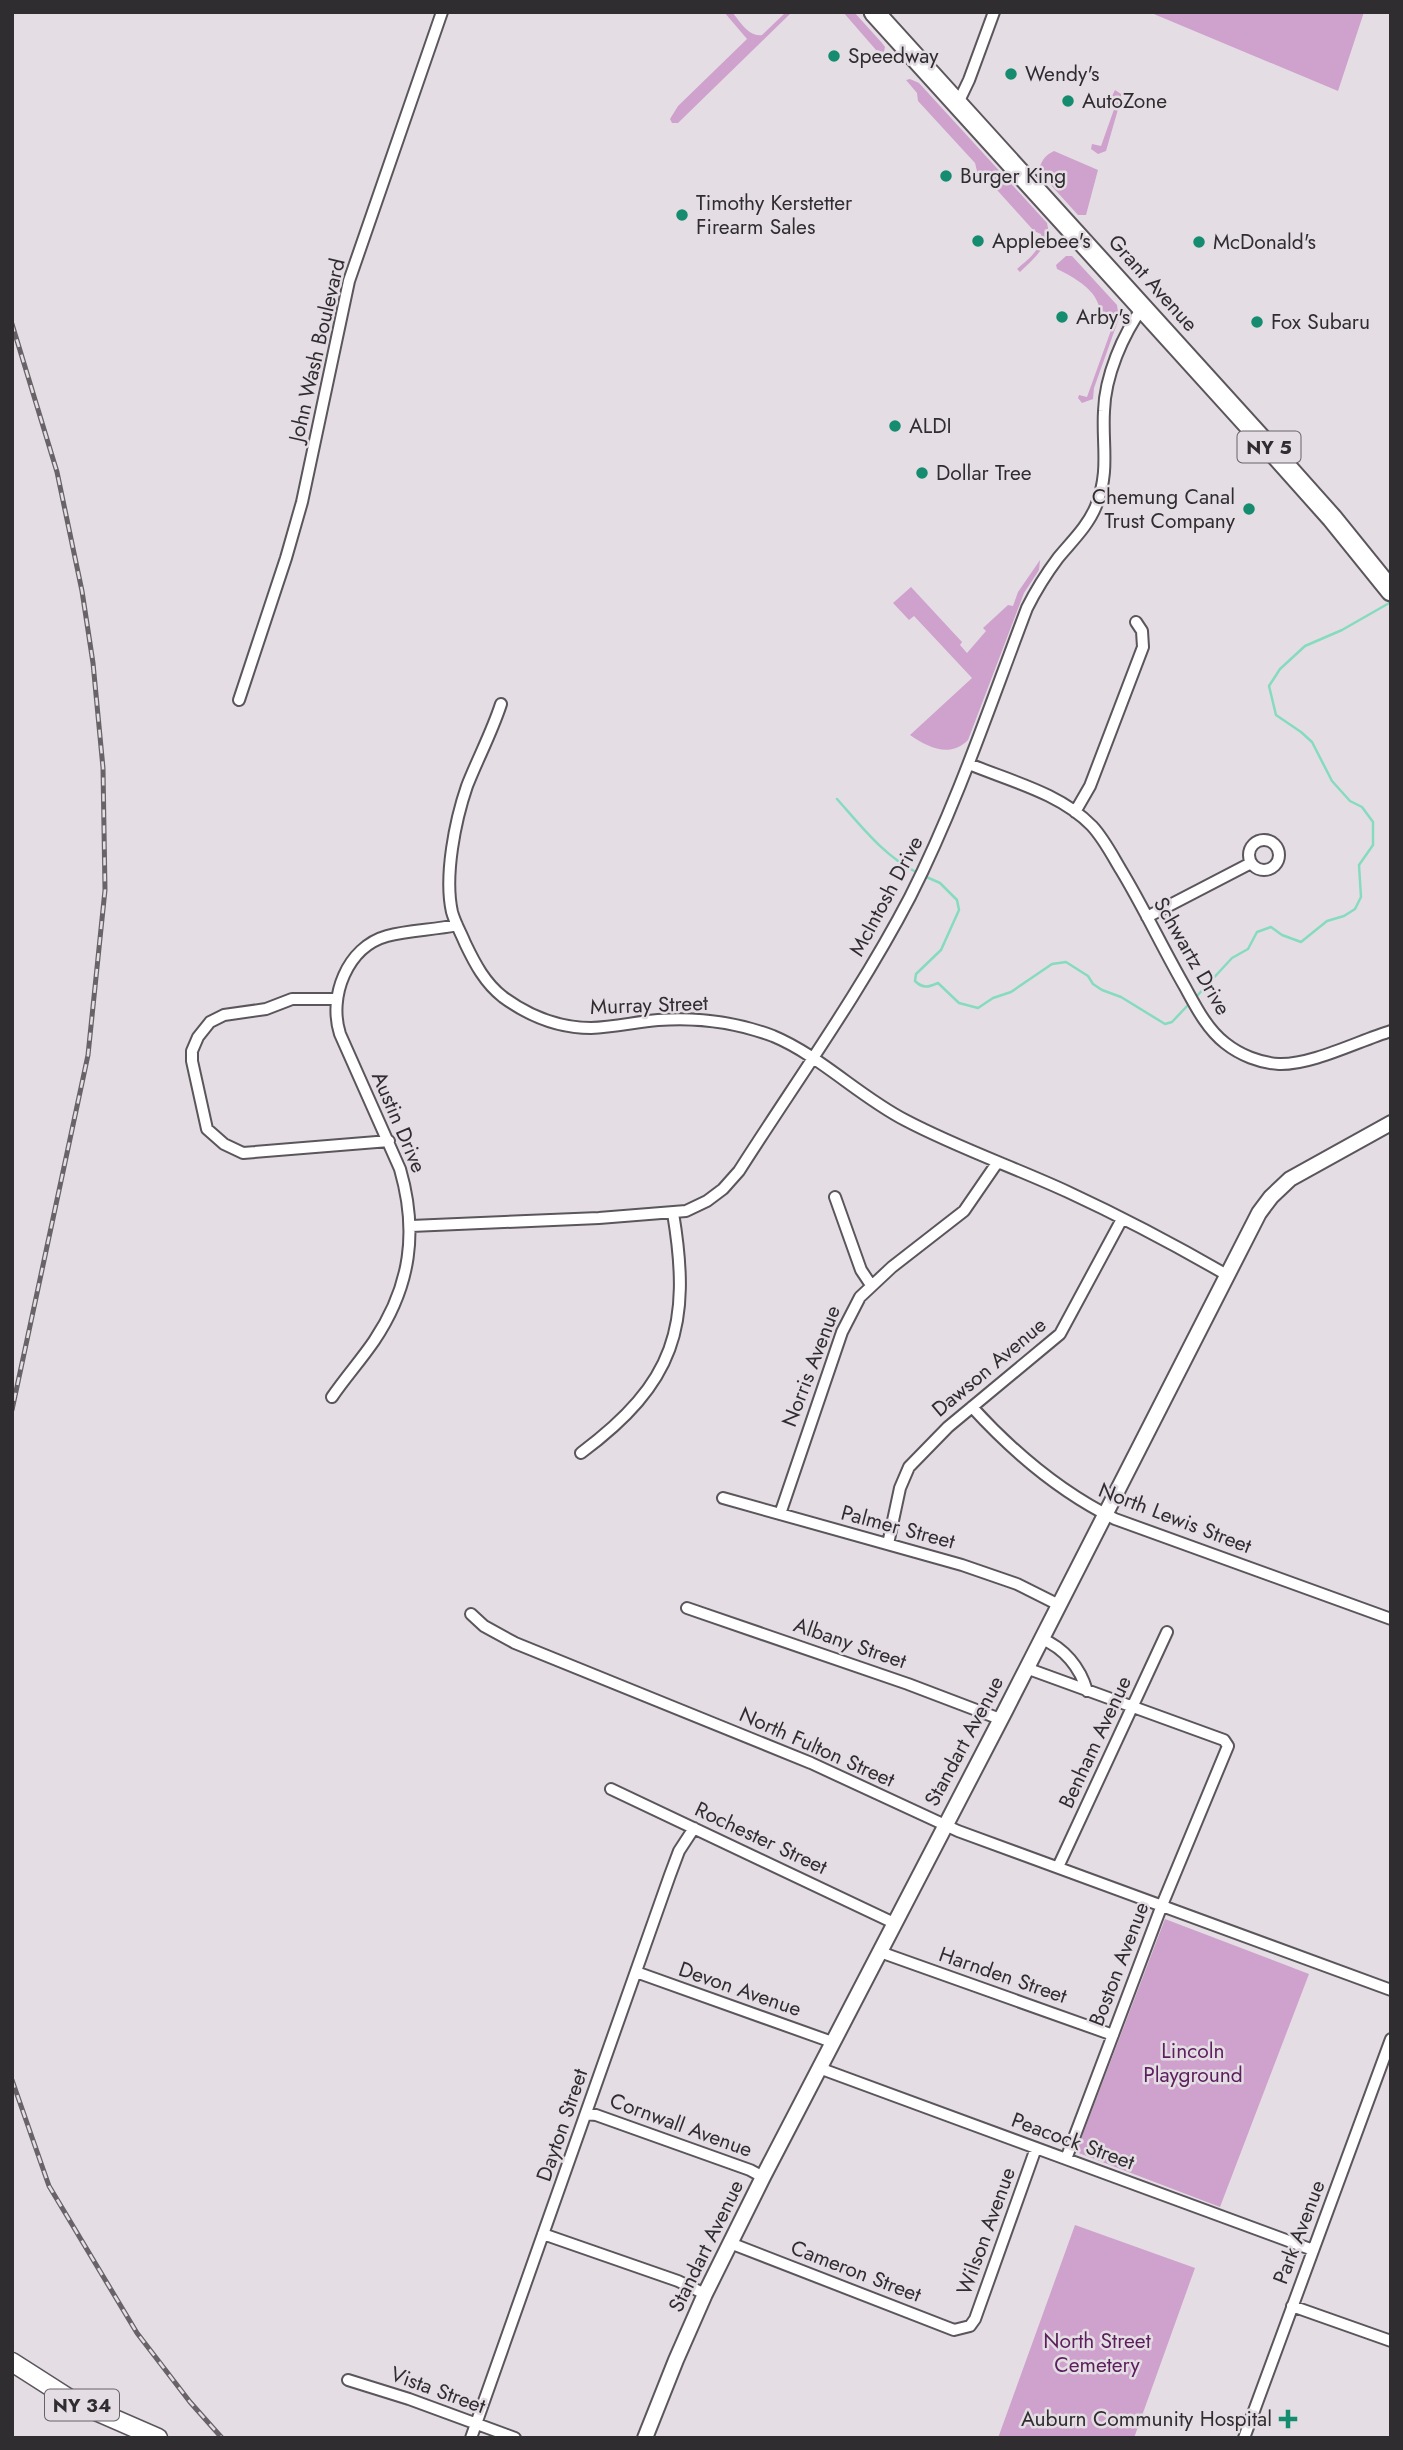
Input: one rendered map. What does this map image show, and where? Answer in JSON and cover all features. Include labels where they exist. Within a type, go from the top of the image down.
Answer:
[{"type":"highway","name":"Grant Avenue","points":[[874,12],[1332,517],[1391,591]]},
{"type":"main road","name":"NY 34","points":[[12,2362],[73,2401],[158,2438]]},
{"type":"street","name":"John Wash Boulevard","points":[[239,700],[302,502],[349,281],[442,12]]},
{"type":"street","points":[[958,103],[994,12]]},
{"type":"street","name":"McIntosh Drive","points":[[411,1226],[686,1211],[701,1205],[723,1189],[739,1171],[880,953],[938,838],[1038,585],[1082,530],[1096,507],[1106,470],[1104,409],[1114,362],[1131,324],[1143,307]]},
{"type":"street","points":[[1075,812],[1090,786],[1143,647],[1142,631],[1136,622]]},
{"type":"street","name":"Murray Street","points":[[501,704],[494,727],[466,789],[452,855],[449,887],[450,903],[457,925],[473,960],[489,985],[511,1003],[547,1021],[590,1028],[657,1020],[719,1021],[756,1030],[776,1038],[813,1060],[901,1118],[957,1146],[1066,1191],[1227,1275]]},
{"type":"street","name":"Schwartz Drive","points":[[969,764],[1055,799],[1094,828],[1202,1017],[1224,1042],[1245,1056],[1268,1062],[1301,1062],[1391,1031]]},
{"type":"street","points":[[1147,917],[1251,863]]},
{"type":"street","name":"Austin Drive","points":[[332,1398],[374,1341],[397,1299],[409,1254],[411,1226],[406,1189],[389,1141],[340,1034],[336,1021],[336,999],[348,968],[358,955],[379,939],[457,925]]},
{"type":"street","points":[[336,999],[292,999],[267,1009],[224,1015],[210,1023],[198,1037],[191,1056],[207,1129],[224,1144],[243,1153],[389,1141]]},
{"type":"street","name":"Standart Avenue","points":[[645,2438],[705,2294],[763,2177],[1259,1213],[1279,1188],[1299,1173],[1391,1123]]},
{"type":"street","name":"Norris Avenue","points":[[780,1514],[842,1332],[860,1297],[871,1285],[964,1212],[997,1163]]},
{"type":"street","points":[[835,1197],[861,1270],[871,1285]]},
{"type":"street","points":[[581,1453],[637,1403],[648,1390],[667,1356],[676,1331],[681,1291],[673,1213]]},
{"type":"street","name":"Dawson Avenue","points":[[888,1544],[900,1488],[909,1467],[931,1443],[1060,1334],[1122,1219]]},
{"type":"street","name":"North Lewis Street","points":[[972,1407],[1035,1468],[1074,1497],[1104,1514],[1391,1619]]},
{"type":"street","name":"Palmer Street","points":[[723,1498],[999,1577],[1059,1605]]},
{"type":"street","name":"Albany Street","points":[[687,1608],[908,1684],[1000,1719]]},
{"type":"street","name":"North Fulton Street","points":[[471,1614],[484,1626],[514,1643],[798,1758],[944,1825],[1391,1990]]},
{"type":"street","name":"Benham Avenue","points":[[1058,1867],[1167,1632]]},
{"type":"street","points":[[1042,1639],[1062,1649],[1085,1682],[1087,1691]]},
{"type":"street","points":[[1026,1668],[1133,1707]]},
{"type":"street","name":"Boston Avenue","points":[[1066,2159],[1162,1905],[1223,1761],[1227,1742],[1133,1707]]},
{"type":"street","name":"Rochester Street","points":[[611,1789],[894,1923]]},
{"type":"street","name":"Dayton Street","points":[[471,2438],[670,1875],[679,1851],[694,1828]]},
{"type":"street","name":"Harnden Street","points":[[880,1951],[1113,2035]]},
{"type":"street","name":"Devon Avenue","points":[[636,1972],[832,2042]]},
{"type":"street","name":"Park Avenue","points":[[1244,2438],[1391,2039]]},
{"type":"street","name":"Peacock Street","points":[[819,2068],[1313,2250]]},
{"type":"street","name":"Cornwall Avenue","points":[[586,2114],[596,2115],[763,2177]]},
{"type":"street","name":"Wilson Avenue","points":[[970,2326],[975,2319],[1036,2148]]},
{"type":"street","points":[[543,2234],[678,2281],[705,2294]]},
{"type":"street","name":"Cameron Street","points":[[730,2244],[954,2330],[970,2326]]},
{"type":"street","points":[[1292,2306],[1391,2341]]},
{"type":"street","name":"Vista Street","points":[[348,2380],[515,2438]]},
{"type":"green space","points":[[724,12],[732,12],[748,31],[762,35],[786,12],[792,12],[678,123],[672,123],[670,119],[678,106],[747,39]]},
{"type":"green space","points":[[843,12],[854,12],[885,47],[884,52],[876,50]]},
{"type":"green space","points":[[1149,12],[1364,12],[1338,91]]},
{"type":"green space","points":[[906,80],[919,83],[1047,223],[1045,244],[1020,272],[1017,269],[1037,249],[1041,234],[1034,231],[988,180],[978,175],[975,163],[918,101],[917,93]]},
{"type":"green space","points":[[1115,90],[1121,94],[1121,99],[1106,151],[1098,154],[1091,149],[1092,144],[1101,146],[1117,101],[1111,98]]},
{"type":"green space","points":[[1054,151],[1098,170],[1086,215],[1078,215],[1039,172],[1044,159]]},
{"type":"green space","points":[[1066,256],[1072,256],[1117,305],[1119,318],[1094,388],[1093,399],[1082,403],[1079,395],[1087,397],[1114,322],[1103,313],[1085,286],[1057,269],[1056,265]]},
{"type":"green space","points":[[1040,560],[1039,570],[1024,593],[968,740],[954,749],[947,750],[932,747],[910,735],[972,678],[914,616],[909,620],[893,603],[911,587],[962,642],[960,645],[967,653],[986,631],[983,628],[1008,605],[1013,606],[1018,592]]},
{"type":"green space","name":"Lincoln Playground","points":[[1165,1919],[1309,1974],[1220,2207],[1076,2152]]},
{"type":"green space","name":"North Street Cemetery","points":[[1075,2225],[1195,2268],[1134,2438],[998,2438]]},
{"type":"waterway","points":[[1196,997],[1232,958],[1248,949],[1257,932],[1271,927],[1282,935],[1301,942],[1327,921],[1344,916],[1355,909],[1361,897],[1359,865],[1373,845],[1373,822],[1362,807],[1350,801],[1332,781],[1312,742],[1276,715],[1269,686],[1280,669],[1305,646],[1342,630],[1391,602]]},
{"type":"waterway","points":[[837,799],[883,849],[916,872]]},
{"type":"waterway","points":[[922,875],[940,883],[957,900],[959,910],[941,950],[916,974],[915,981],[923,986],[938,983],[959,1003],[978,1008],[993,998],[1011,992],[1052,964],[1066,962],[1088,976],[1093,984],[1102,990],[1121,997],[1165,1024],[1172,1022],[1189,1004]]},
{"type":"railway","points":[[12,324],[57,472],[82,591],[93,663],[103,768],[105,890],[88,1055],[12,1410]]},
{"type":"railway","points":[[12,2080],[49,2186],[137,2333],[190,2402],[222,2438]]},
{"type":"place","name":"Speedway","points":[[834,56]]},
{"type":"place","name":"Wendy's","points":[[1011,74]]},
{"type":"place","name":"AutoZone","points":[[1068,101]]},
{"type":"place","name":"Burger King","points":[[946,176]]},
{"type":"place","name":"Timothy Kerstetter Firearm Sales","points":[[682,215]]},
{"type":"place","name":"Applebee's","points":[[978,241]]},
{"type":"place","name":"McDonald's","points":[[1199,242]]},
{"type":"place","name":"Arby's","points":[[1062,317]]},
{"type":"place","name":"Fox Subaru","points":[[1257,322]]},
{"type":"place","name":"ALDI","points":[[895,426]]},
{"type":"place","name":"Dollar Tree","points":[[922,473]]},
{"type":"place","name":"Chemung Canal Trust Company","points":[[1249,509]]},
{"type":"place","name":"Auburn Community Hospital","points":[[1288,2419]]}]
